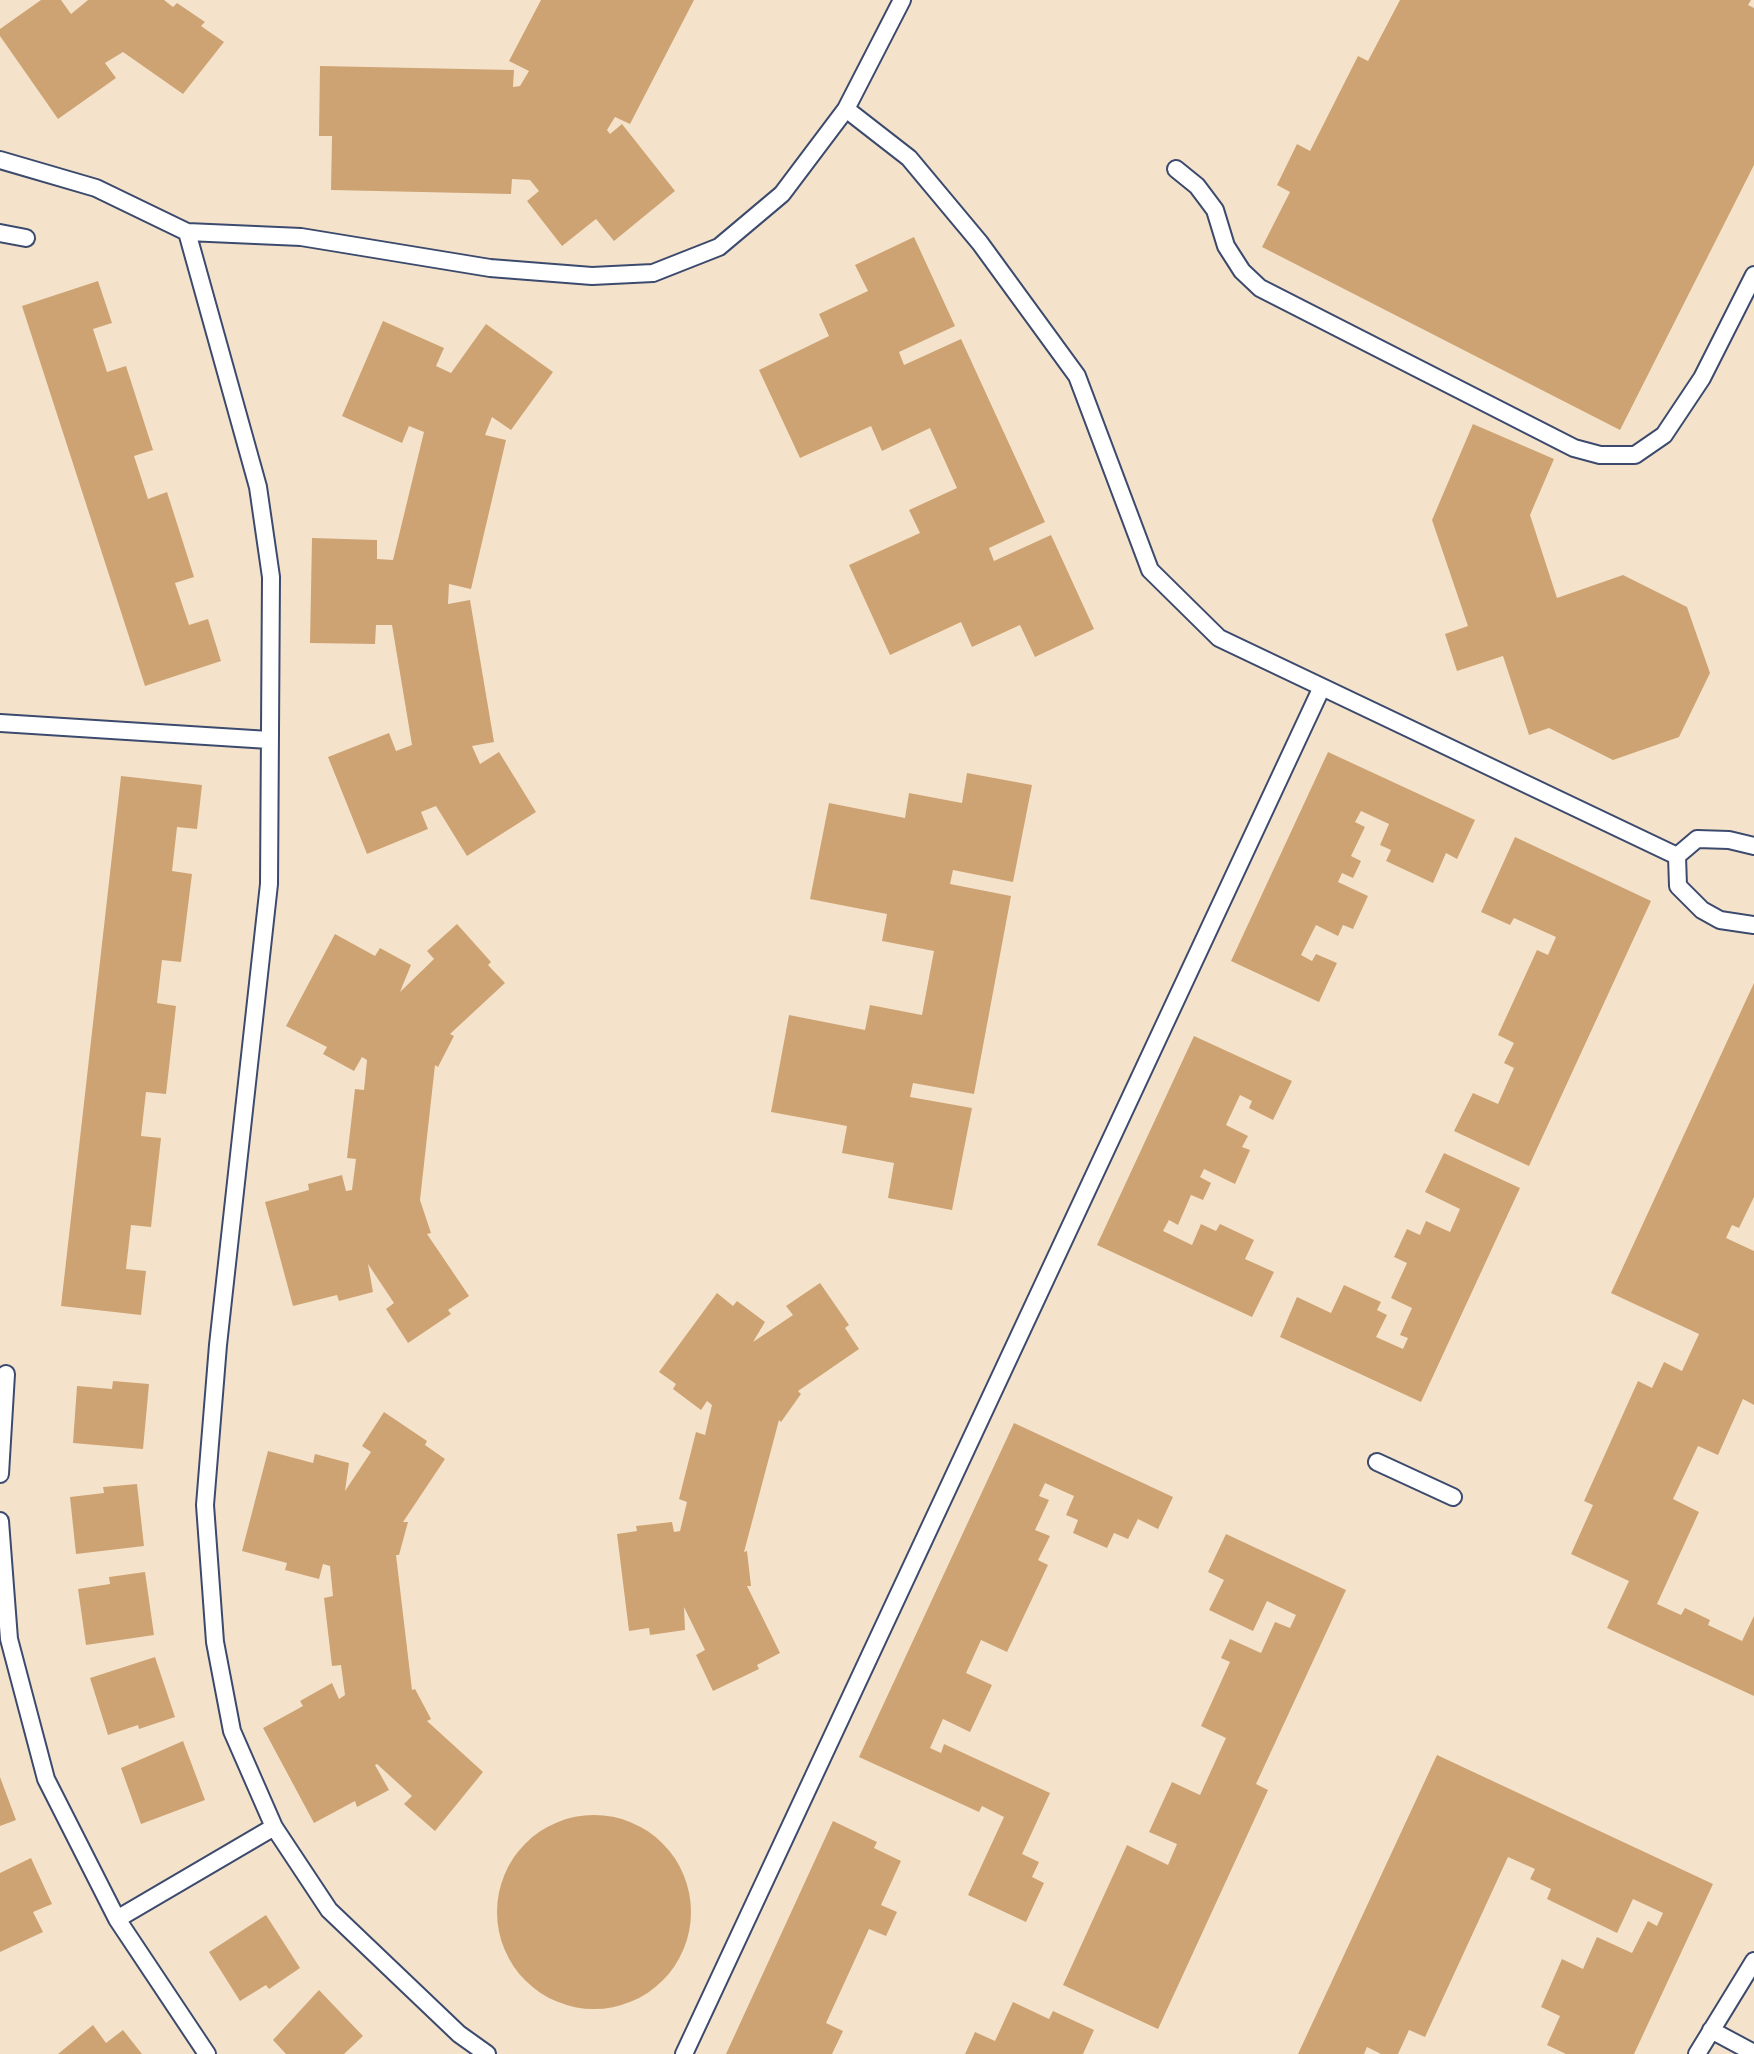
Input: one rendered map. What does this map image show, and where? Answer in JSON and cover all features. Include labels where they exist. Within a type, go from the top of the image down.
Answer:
[{"type":"lane","points":[[0,160],[96,188],[187,232],[301,237],[490,268],[592,276],[653,273],[719,247],[782,194],[846,109],[902,0]]},
{"type":"lane","points":[[846,109],[909,158],[980,243],[1077,376],[1150,570],[1219,638],[1677,856]]},
{"type":"lane","points":[[1176,169],[1197,186],[1215,210],[1226,246],[1242,271],[1260,288],[1574,448],[1600,455],[1635,455],[1664,435],[1702,378],[1754,275]]},
{"type":"lane","points":[[187,232],[258,487],[271,577],[269,884],[218,1345],[205,1505],[215,1642],[232,1731],[274,1827],[329,1910],[459,2034],[487,2054]]},
{"type":"lane","points":[[0,233],[26,238]]},
{"type":"lane","points":[[684,2054],[1322,687]]},
{"type":"lane","points":[[0,723],[269,740]]},
{"type":"lane","points":[[1677,856],[1697,839],[1729,840],[1754,846]]},
{"type":"lane","points":[[1677,856],[1678,886],[1702,910],[1720,920],[1754,925]]},
{"type":"lane","points":[[0,1474],[6,1374]]},
{"type":"lane","points":[[1377,1462],[1453,1497]]},
{"type":"lane","points":[[0,1521],[4,1640],[46,1779],[117,1919],[207,2054]]},
{"type":"lane","points":[[117,1919],[274,1827]]},
{"type":"lane","points":[[1697,2054],[1754,1961]]},
{"type":"lane","points":[[1711,2030],[1754,2053]]},
{"type":"building","points":[[41,0],[61,0],[71,14],[88,0],[164,0],[173,7],[177,3],[205,22],[201,26],[224,42],[183,94],[123,52],[105,63],[116,78],[58,119],[0,36],[0,29]]},
{"type":"building","points":[[541,0],[694,0],[630,124],[615,117],[607,130],[610,134],[622,124],[675,191],[614,241],[596,219],[562,246],[527,201],[539,191],[530,180],[512,179],[511,194],[331,190],[332,136],[319,136],[320,66],[514,70],[513,87],[520,86],[529,71],[509,61]]},
{"type":"building","points":[[1400,0],[1751,0],[1748,5],[1754,8],[1754,165],[1620,430],[1262,247],[1290,192],[1277,185],[1297,144],[1310,151],[1358,56],[1368,61]]},
{"type":"building","points":[[914,237],[955,326],[899,352],[904,365],[961,339],[1045,522],[989,548],[994,561],[1051,535],[1094,629],[1035,657],[1020,625],[972,647],[961,622],[890,655],[849,565],[920,533],[909,510],[957,488],[930,428],[882,451],[871,426],[800,458],[759,370],[829,336],[819,314],[868,291],[855,265]]},
{"type":"building","points":[[98,281],[112,323],[93,329],[107,372],[126,366],[153,450],[134,456],[148,499],[167,492],[194,577],[175,583],[189,625],[208,619],[221,661],[145,686],[22,306]]},
{"type":"building","points":[[383,321],[444,348],[436,366],[451,373],[486,324],[553,372],[511,430],[492,417],[485,435],[506,440],[471,589],[449,584],[448,604],[470,600],[494,742],[472,746],[480,764],[499,752],[536,812],[467,856],[436,806],[421,812],[428,829],[367,854],[328,757],[389,733],[396,751],[412,745],[392,625],[376,625],[375,644],[310,643],[312,538],[377,540],[377,559],[393,560],[424,432],[409,426],[402,443],[342,416]]},
{"type":"building","points":[[1473,424],[1554,459],[1530,515],[1557,598],[1623,575],[1687,607],[1710,673],[1679,737],[1613,760],[1549,728],[1529,735],[1503,656],[1457,671],[1445,634],[1468,626],[1432,520]]},
{"type":"building","points":[[1328,752],[1475,820],[1457,859],[1446,853],[1433,883],[1386,861],[1391,850],[1380,845],[1389,824],[1361,811],[1355,822],[1365,827],[1351,856],[1361,861],[1353,878],[1342,873],[1338,882],[1368,896],[1353,929],[1343,925],[1338,936],[1316,925],[1301,955],[1312,961],[1316,954],[1337,963],[1319,1002],[1231,961]]},
{"type":"building","points":[[967,773],[1032,785],[1013,882],[953,870],[950,884],[1011,896],[974,1094],[913,1083],[910,1097],[972,1108],[952,1210],[888,1198],[894,1163],[842,1153],[847,1126],[771,1112],[789,1015],[865,1030],[870,1005],[922,1015],[934,951],[882,941],[887,914],[810,899],[829,803],[905,818],[909,793],[962,803]]},
{"type":"building","points":[[121,776],[202,785],[197,829],[177,827],[172,871],[192,874],[181,962],[162,960],[157,1003],[176,1006],[166,1094],[146,1092],[141,1136],[161,1138],[151,1227],[131,1225],[126,1269],[146,1271],[141,1315],[61,1306]]},
{"type":"building","points":[[1515,837],[1651,901],[1529,1166],[1454,1131],[1473,1093],[1498,1104],[1514,1068],[1504,1063],[1514,1043],[1498,1035],[1537,950],[1548,955],[1556,937],[1514,918],[1510,925],[1481,912]]},
{"type":"building","points":[[457,924],[505,983],[450,1034],[454,1036],[438,1067],[435,1065],[420,1200],[431,1233],[427,1234],[469,1296],[448,1310],[451,1314],[408,1343],[386,1309],[394,1303],[368,1264],[373,1292],[339,1301],[337,1295],[293,1306],[265,1202],[309,1190],[308,1184],[342,1175],[346,1191],[352,1190],[356,1159],[347,1158],[355,1089],[364,1090],[367,1060],[362,1057],[354,1071],[323,1054],[327,1047],[286,1026],[335,934],[375,956],[380,948],[411,965],[400,992],[434,959],[427,951]]},
{"type":"building","points":[[1754,983],[1754,1197],[1739,1228],[1732,1225],[1726,1238],[1754,1251],[1754,1405],[1743,1399],[1718,1455],[1698,1446],[1673,1499],[1699,1512],[1657,1604],[1681,1615],[1685,1608],[1710,1620],[1708,1625],[1742,1641],[1754,1616],[1754,1696],[1607,1628],[1629,1581],[1571,1554],[1593,1505],[1584,1501],[1638,1381],[1652,1388],[1664,1362],[1682,1371],[1699,1334],[1611,1293]]},
{"type":"building","points":[[1194,1036],[1292,1081],[1273,1120],[1249,1108],[1252,1101],[1240,1095],[1226,1125],[1248,1136],[1242,1147],[1250,1150],[1235,1184],[1204,1169],[1200,1177],[1211,1183],[1203,1200],[1191,1195],[1178,1225],[1169,1220],[1163,1231],[1192,1245],[1201,1224],[1216,1231],[1220,1224],[1254,1240],[1245,1259],[1274,1272],[1252,1317],[1097,1245]]},
{"type":"building","points":[[1444,1153],[1520,1188],[1421,1402],[1280,1337],[1297,1297],[1331,1313],[1344,1285],[1381,1302],[1377,1310],[1387,1315],[1376,1337],[1403,1349],[1408,1338],[1400,1335],[1412,1308],[1391,1298],[1407,1263],[1394,1257],[1407,1229],[1420,1235],[1426,1221],[1450,1232],[1460,1209],[1425,1192]]},
{"type":"building","points":[[820,1283],[849,1325],[845,1328],[859,1349],[798,1391],[801,1394],[781,1422],[779,1420],[744,1552],[747,1551],[751,1586],[747,1586],[780,1653],[757,1665],[759,1669],[713,1691],[696,1655],[705,1650],[684,1607],[685,1630],[650,1635],[649,1628],[629,1631],[617,1534],[637,1531],[636,1526],[672,1522],[674,1532],[680,1531],[687,1502],[679,1499],[696,1432],[705,1435],[712,1405],[707,1401],[701,1410],[673,1389],[676,1384],[659,1372],[717,1293],[733,1306],[737,1301],[765,1322],[753,1342],[793,1315],[786,1306]]},
{"type":"building","points":[[113,1381],[149,1384],[143,1449],[73,1443],[77,1386],[112,1389]]},
{"type":"building","points":[[384,1412],[427,1441],[425,1445],[445,1459],[403,1522],[408,1522],[399,1555],[396,1555],[412,1690],[415,1689],[431,1719],[427,1721],[483,1772],[435,1831],[404,1804],[412,1796],[377,1764],[389,1790],[357,1807],[355,1801],[314,1823],[263,1728],[303,1706],[300,1701],[332,1683],[339,1699],[345,1695],[341,1665],[332,1666],[324,1598],[333,1596],[330,1566],[323,1564],[319,1579],[285,1570],[287,1563],[242,1551],[268,1451],[313,1463],[315,1454],[349,1463],[345,1491],[371,1452],[362,1446]]},
{"type":"building","points":[[1014,1423],[1173,1497],[1158,1529],[1138,1519],[1128,1539],[1114,1533],[1107,1548],[1073,1533],[1078,1520],[1066,1515],[1074,1496],[1045,1483],[1039,1496],[1049,1500],[1035,1530],[1050,1536],[1038,1560],[1048,1565],[1007,1652],[981,1640],[966,1673],[992,1685],[970,1732],[943,1719],[930,1748],[941,1753],[944,1744],[1050,1793],[1022,1854],[1039,1862],[1032,1877],[1044,1883],[1026,1922],[968,1895],[1004,1817],[982,1806],[979,1812],[859,1757]]},
{"type":"building","points":[[137,1484],[144,1546],[76,1554],[70,1497],[104,1493],[103,1487]]},
{"type":"building","points":[[1226,1534],[1346,1590],[1256,1784],[1268,1790],[1158,2029],[1063,1985],[1127,1845],[1168,1865],[1177,1844],[1149,1832],[1172,1782],[1200,1795],[1226,1738],[1201,1726],[1230,1662],[1221,1658],[1230,1639],[1261,1653],[1275,1622],[1290,1628],[1296,1615],[1267,1601],[1253,1631],[1209,1610],[1224,1580],[1208,1572]]},
{"type":"building","points":[[145,1572],[154,1635],[86,1645],[78,1589],[110,1584],[109,1577]]},
{"type":"building","points":[[155,1657],[175,1717],[108,1735],[90,1678]]},
{"type":"building","points":[[183,1741],[205,1800],[141,1824],[121,1768]]},
{"type":"building","points":[[1437,1755],[1713,1884],[1634,2054],[1566,2054],[1547,2045],[1560,2016],[1541,2007],[1562,1959],[1583,1969],[1597,1937],[1632,1953],[1648,1921],[1657,1926],[1663,1913],[1633,1899],[1617,1933],[1547,1899],[1551,1889],[1530,1879],[1535,1869],[1508,1857],[1425,2037],[1409,2030],[1398,2054],[1381,2054],[1367,2047],[1364,2054],[1298,2054]]},
{"type":"building","points":[[0,1777],[16,1820],[0,1826]]},
{"type":"building","points":[[594,1815],[631,1822],[663,1843],[684,1875],[691,1912],[684,1949],[663,1981],[631,2002],[594,2009],[557,2002],[525,1981],[504,1949],[497,1912],[504,1875],[525,1843],[557,1822]]},
{"type":"building","points":[[833,1821],[877,1842],[874,1848],[901,1861],[881,1905],[897,1912],[886,1936],[869,1929],[826,2023],[843,2031],[832,2054],[726,2054]]},
{"type":"building","points":[[31,1858],[52,1904],[33,1912],[43,1932],[0,1952],[0,1873]]},
{"type":"building","points":[[266,1915],[300,1968],[269,1989],[266,1985],[240,2001],[209,1952]]},
{"type":"building","points":[[319,1990],[363,2036],[344,2054],[286,2054],[273,2040]]},
{"type":"building","points":[[1013,2002],[1049,2019],[1053,2011],[1094,2030],[1083,2054],[965,2054],[975,2032],[995,2041]]},
{"type":"building","points":[[93,2025],[106,2043],[123,2030],[142,2054],[58,2054]]}]
